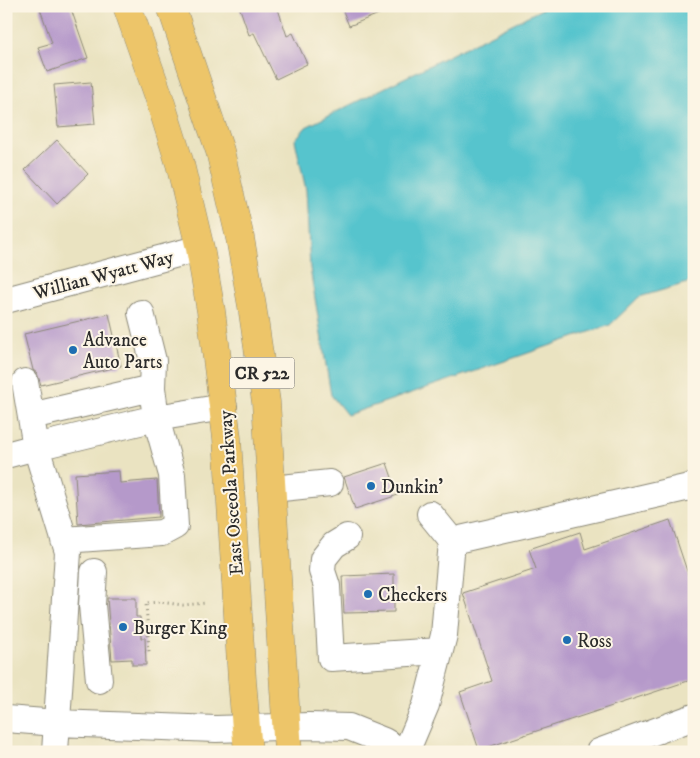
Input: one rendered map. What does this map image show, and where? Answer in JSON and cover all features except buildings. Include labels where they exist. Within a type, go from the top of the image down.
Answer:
[{"type":"main road","name":"East Osceola Parkway","points":[[127,6],[180,164],[200,248],[224,407],[247,740]]},
{"type":"main road","name":"CR 522","points":[[171,6],[220,151],[240,238],[252,306],[266,402],[286,739]]},
{"type":"street","name":"Willian Wyatt Way","points":[[6,300],[200,248]]},
{"type":"street","points":[[64,540],[162,534],[175,526],[172,475],[156,418],[152,388],[153,361],[141,313]]},
{"type":"street","points":[[25,382],[36,447],[68,552],[55,752]]},
{"type":"street","points":[[30,416],[152,388]]},
{"type":"street","points":[[6,455],[156,418],[224,407]]},
{"type":"street","points":[[272,488],[330,483]]},
{"type":"street","points":[[452,541],[694,486]]},
{"type":"street","points":[[6,719],[247,740],[286,739],[349,727],[394,749],[426,705],[444,635],[452,541],[430,514]]},
{"type":"street","points":[[347,537],[334,545],[323,559],[322,571],[327,586],[332,658],[440,651]]},
{"type":"street","points":[[94,572],[92,605],[99,680]]},
{"type":"street","points":[[599,752],[694,717]]},
{"type":"path","points":[[146,651],[149,652],[146,603],[159,602],[183,605],[207,603]]},
{"type":"water","points":[[548,6],[694,6],[694,281],[639,297],[610,325],[347,415],[331,395],[310,268],[306,190],[295,140],[306,127]]},
{"type":"place","name":"Advance Auto Parts","points":[[73,350]]},
{"type":"place","name":"Dunkin'","points":[[371,486]]},
{"type":"place","name":"Checkers","points":[[368,594]]},
{"type":"place","name":"Burger King","points":[[123,627]]},
{"type":"place","name":"Ross","points":[[567,640]]}]
